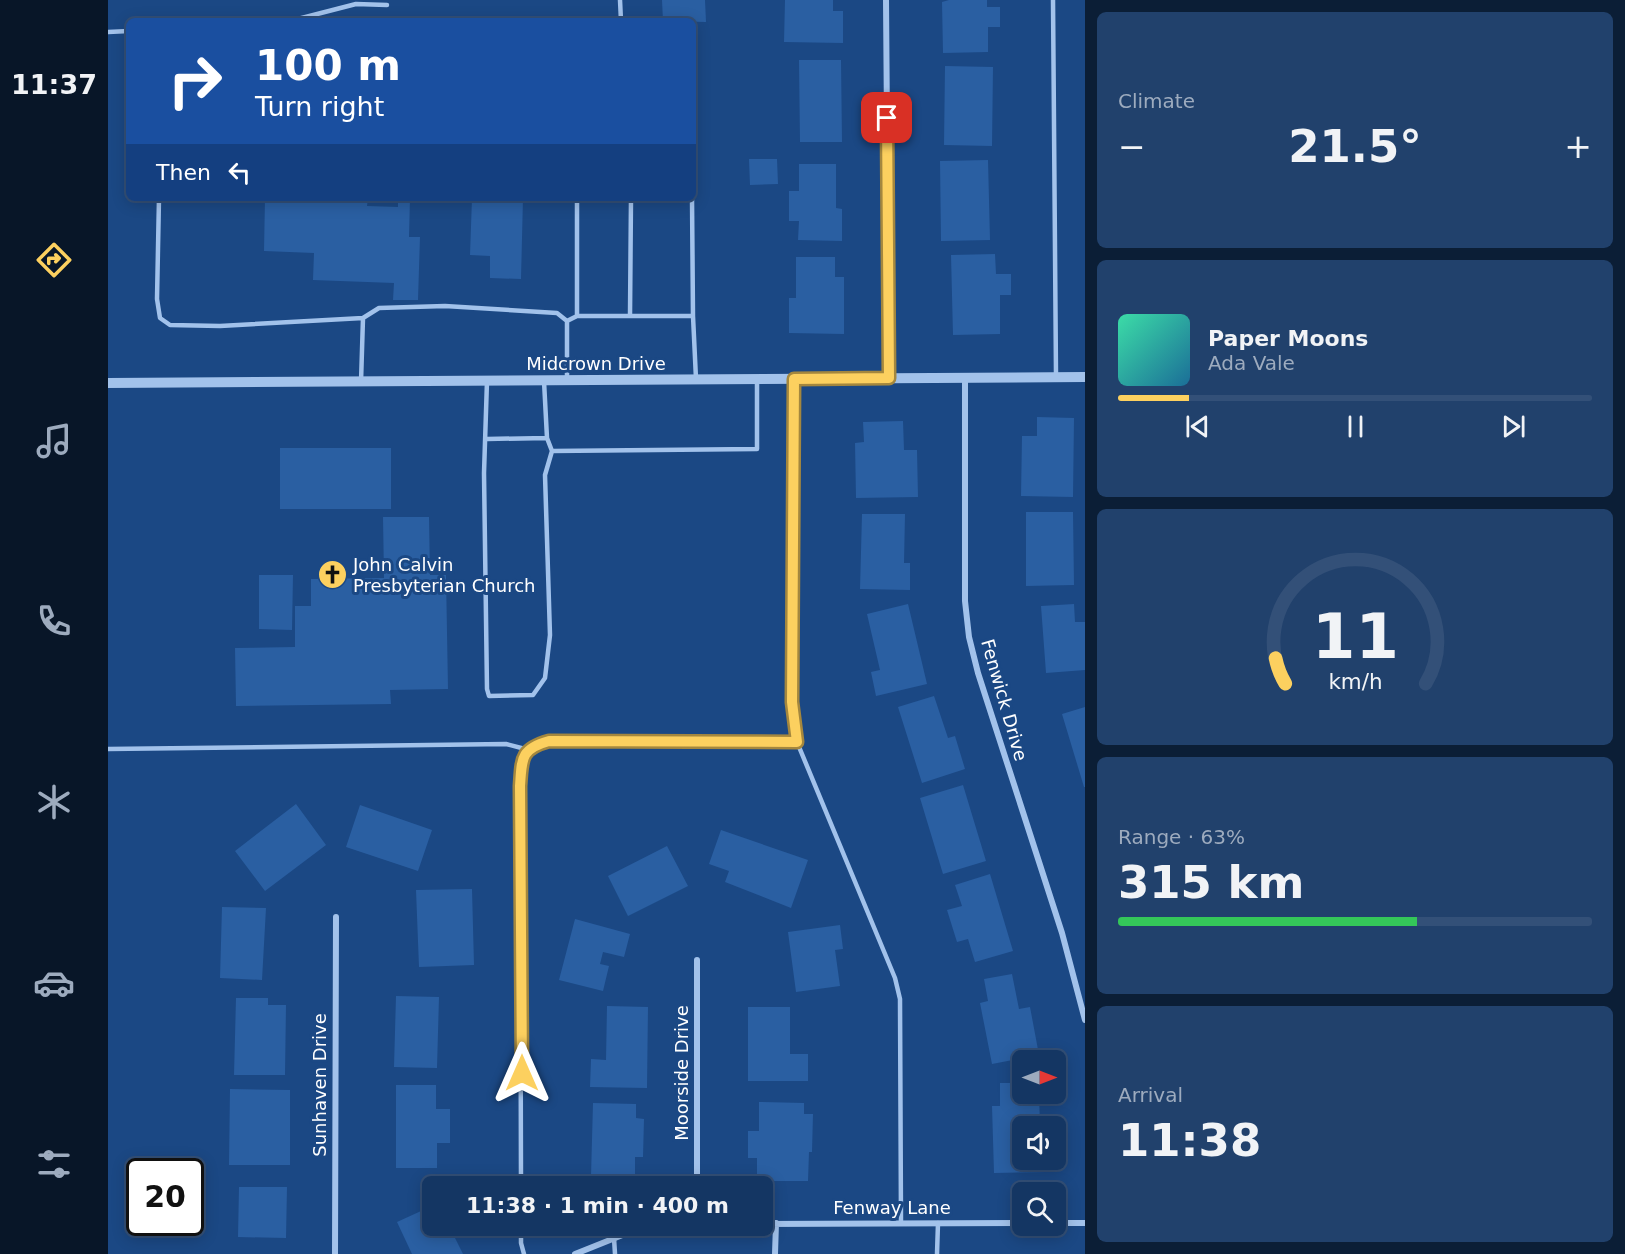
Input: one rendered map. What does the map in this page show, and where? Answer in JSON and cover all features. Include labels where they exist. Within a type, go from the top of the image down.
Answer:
[{"type":"street","points":[[886,0],[889,378]]},
{"type":"street","name":"Midcrown Drive","points":[[108,383],[1085,377]]},
{"type":"street","name":"Fenwick Drive","points":[[965,378],[965,601],[969,637],[978,673],[1062,933],[1085,1020]]},
{"type":"street","name":"Sunhaven Drive","points":[[334,1254],[336,917]]},
{"type":"street","name":"Moorside Drive","points":[[697,960],[697,1176]]},
{"type":"street","name":"Fenway Lane","points":[[773,1223],[1012,1223]]},
{"type":"street","points":[[775,1254],[776,1223]]},
{"type":"street","points":[[1066,1223],[1085,1223]]},
{"type":"street","points":[[575,1254],[622,1236]]},
{"type":"lane","points":[[620,0],[621,18]]},
{"type":"lane","points":[[1053,0],[1056,378]]},
{"type":"lane","points":[[302,18],[356,4],[387,5]]},
{"type":"lane","points":[[108,32],[126,31]]},
{"type":"lane","points":[[159,201],[157,299],[160,318],[170,325],[220,326],[363,318],[379,308],[445,306],[557,313],[567,321]]},
{"type":"lane","points":[[577,201],[577,316]]},
{"type":"lane","points":[[630,316],[631,201]]},
{"type":"lane","points":[[692,201],[696,380]]},
{"type":"lane","points":[[567,321],[577,316],[693,316]]},
{"type":"lane","points":[[361,382],[363,318]]},
{"type":"lane","points":[[567,321],[567,380]]},
{"type":"lane","points":[[552,452],[757,449],[757,379]]},
{"type":"lane","points":[[794,379],[792,702],[797,742],[866,904],[895,978],[900,999],[901,1223]]},
{"type":"lane","points":[[487,381],[484,473],[486,689],[489,696],[533,694],[546,678],[550,635],[546,475],[552,452],[547,438],[544,381]]},
{"type":"lane","points":[[486,440],[547,438]]},
{"type":"lane","points":[[521,1176],[520,786],[522,760],[533,745],[549,741],[797,742]]},
{"type":"lane","points":[[108,749],[506,744],[529,750]]},
{"type":"lane","points":[[937,1254],[938,1223]]},
{"type":"lane","points":[[521,1236],[524,1254]]},
{"type":"lane","points":[[614,1238],[615,1254]]},
{"type":"building","points":[[662,0],[705,0],[706,22],[696,22],[696,18],[663,18]]},
{"type":"building","points":[[785,0],[833,0],[833,11],[843,11],[843,43],[784,42]]},
{"type":"building","points":[[987,0],[987,7],[1000,7],[1000,27],[988,27],[988,52],[943,53],[942,2]]},
{"type":"building","points":[[799,60],[841,60],[842,142],[800,142]]},
{"type":"building","points":[[945,66],[993,67],[992,146],[944,145]]},
{"type":"building","points":[[749,159],[777,159],[778,184],[750,185]]},
{"type":"building","points":[[988,160],[990,240],[941,241],[940,161]]},
{"type":"building","points":[[799,164],[836,164],[836,208],[842,209],[842,241],[798,240],[799,221],[789,221],[789,191],[799,191]]},
{"type":"building","points":[[265,201],[368,201],[367,206],[398,207],[398,201],[410,201],[409,237],[420,237],[418,300],[393,300],[394,283],[313,280],[314,253],[264,251]]},
{"type":"building","points":[[472,201],[523,201],[521,279],[490,278],[490,256],[470,255]]},
{"type":"building","points":[[995,254],[996,274],[1011,274],[1011,295],[1000,295],[1000,334],[953,335],[951,255]]},
{"type":"building","points":[[796,257],[835,257],[835,277],[844,277],[844,334],[789,333],[789,298],[796,298]]},
{"type":"building","points":[[1037,417],[1074,418],[1073,497],[1021,496],[1022,436],[1037,436]]},
{"type":"building","points":[[903,421],[904,450],[917,450],[918,497],[856,498],[855,443],[864,442],[863,422]]},
{"type":"building","points":[[280,448],[391,448],[391,509],[280,509]]},
{"type":"building","points":[[1026,512],[1073,512],[1074,585],[1026,586]]},
{"type":"building","points":[[862,514],[905,514],[904,563],[910,563],[910,590],[860,589]]},
{"type":"building","points":[[383,517],[429,517],[430,575],[446,575],[448,689],[390,690],[391,704],[236,706],[235,648],[295,647],[295,606],[311,606],[311,579],[384,578]]},
{"type":"building","points":[[259,575],[293,575],[292,630],[259,629]]},
{"type":"building","points":[[908,604],[927,684],[876,696],[871,672],[880,670],[867,614]]},
{"type":"building","points":[[1074,604],[1075,622],[1085,622],[1085,670],[1046,673],[1041,606]]},
{"type":"building","points":[[934,696],[948,738],[955,736],[965,769],[922,783],[898,707]]},
{"type":"building","points":[[1085,707],[1085,787],[1084,787],[1062,714]]},
{"type":"building","points":[[963,785],[986,861],[943,874],[920,798]]},
{"type":"building","points":[[296,804],[326,845],[265,891],[235,851]]},
{"type":"building","points":[[360,805],[432,830],[418,871],[346,847]]},
{"type":"building","points":[[721,830],[808,860],[791,908],[725,882],[729,871],[709,864]]},
{"type":"building","points":[[667,846],[688,886],[628,916],[608,876]]},
{"type":"building","points":[[990,874],[1013,951],[975,962],[968,939],[957,942],[947,910],[962,906],[955,885]]},
{"type":"building","points":[[472,889],[474,965],[419,967],[416,890]]},
{"type":"building","points":[[222,907],[266,908],[262,980],[220,978]]},
{"type":"building","points":[[575,919],[630,934],[624,957],[603,952],[600,964],[609,966],[603,991],[559,980]]},
{"type":"building","points":[[840,925],[843,949],[835,950],[840,986],[796,992],[788,932]]},
{"type":"building","points":[[1012,974],[1019,1009],[1030,1007],[1038,1050],[1012,1050],[1012,1060],[992,1064],[980,1003],[988,1001],[984,979]]},
{"type":"building","points":[[396,996],[439,997],[437,1068],[394,1067]]},
{"type":"building","points":[[236,998],[268,998],[268,1005],[286,1005],[285,1075],[234,1075]]},
{"type":"building","points":[[607,1006],[648,1007],[647,1088],[590,1087],[591,1059],[606,1060]]},
{"type":"building","points":[[748,1007],[790,1007],[790,1054],[808,1054],[808,1081],[748,1081]]},
{"type":"building","points":[[1000,1083],[1012,1083],[1012,1104],[1039,1104],[1040,1116],[1012,1116],[1012,1170],[1047,1170],[1047,1172],[994,1173],[992,1106],[1000,1106]]},
{"type":"building","points":[[396,1085],[436,1085],[436,1109],[450,1109],[450,1143],[437,1143],[437,1168],[396,1168]]},
{"type":"building","points":[[230,1089],[290,1090],[290,1165],[229,1165]]},
{"type":"building","points":[[759,1102],[804,1103],[804,1114],[813,1114],[812,1152],[809,1152],[808,1181],[773,1181],[773,1176],[757,1176],[757,1158],[748,1158],[748,1131],[759,1131]]},
{"type":"building","points":[[593,1103],[636,1104],[636,1118],[644,1119],[643,1157],[635,1157],[635,1176],[591,1176]]},
{"type":"building","points":[[239,1187],[287,1187],[286,1238],[238,1237]]},
{"type":"building","points":[[422,1211],[422,1236],[454,1236],[463,1254],[412,1254],[397,1222]]},
{"type":"place","name":"John Calvin Presbyterian Church","points":[[332,575]]},
{"type":"route","points":[[522,1073],[520,786],[522,760],[533,745],[549,741],[797,742],[792,702],[794,379],[889,378],[887,118]]}]
